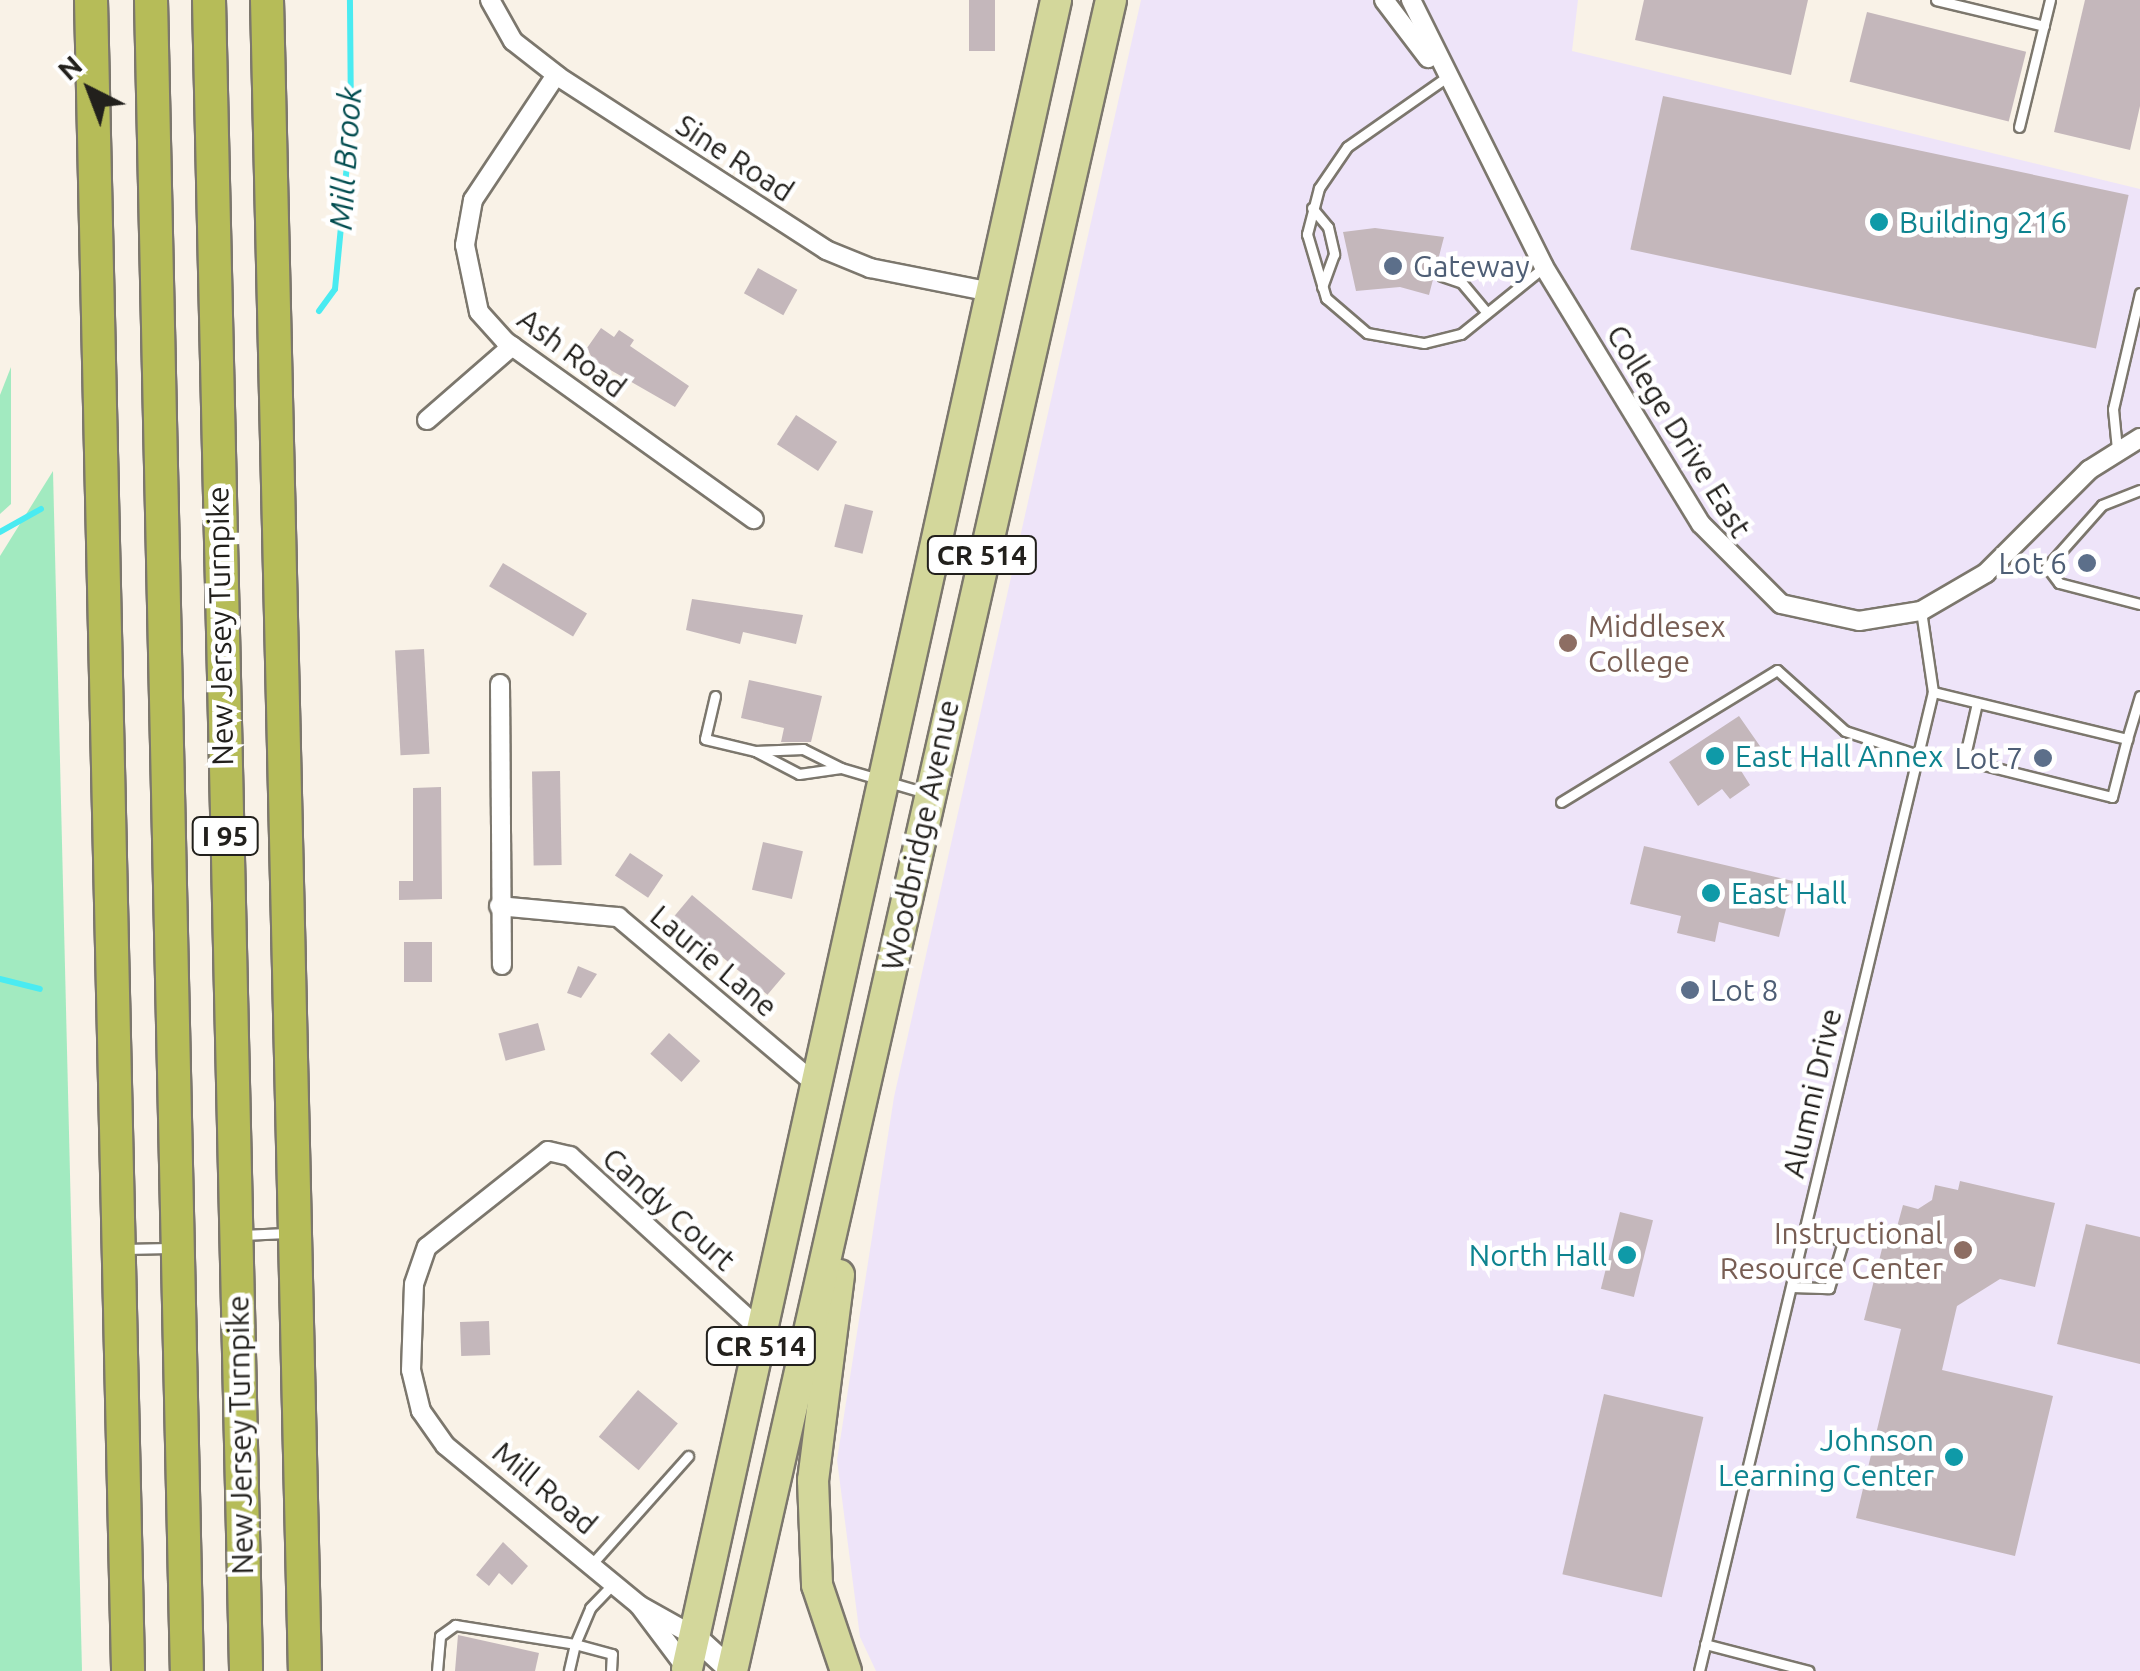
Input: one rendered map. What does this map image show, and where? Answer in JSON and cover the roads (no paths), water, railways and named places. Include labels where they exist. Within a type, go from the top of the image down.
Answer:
[{"type":"highway","points":[[91,0],[128,1671]]},
{"type":"highway","name":"New Jersey Turnpike","points":[[151,0],[187,1671]]},
{"type":"highway","name":"New Jersey Turnpike","points":[[209,0],[246,1671]]},
{"type":"highway","name":"New Jersey Turnpike","points":[[268,0],[305,1671]]},
{"type":"main road","name":"Woodbridge Avenue","points":[[689,1670],[819,1087],[878,784],[1056,0]]},
{"type":"main road","points":[[1085,100],[1092,0]]},
{"type":"main road","name":"Woodbridge Avenue","points":[[732,1671],[1085,100],[1112,0]]},
{"type":"main road","points":[[846,1671],[818,1585],[813,1480],[859,1112]]},
{"type":"street","name":"Sine Road","points":[[490,0],[512,41],[556,75],[826,250],[870,268],[990,292]]},
{"type":"street","points":[[1384,0],[1444,79]]},
{"type":"street","name":"College Drive East","points":[[1411,0],[1444,79],[1544,267],[1700,524],[1761,591],[1803,614],[1834,619],[1922,611],[1986,573],[2117,449],[2140,438]]},
{"type":"street","name":"Ash Road","points":[[556,75],[482,184],[465,246],[479,312],[512,346],[754,519]]},
{"type":"street","points":[[427,420],[512,346]]},
{"type":"street","points":[[500,684],[502,965]]},
{"type":"street","name":"Laurie Lane","points":[[499,906],[618,917],[819,1087]]},
{"type":"street","name":"Candy Court","points":[[422,1410],[411,1370],[414,1284],[426,1247],[548,1151],[570,1156],[764,1333]]},
{"type":"street","name":"Mill Road","points":[[422,1410],[446,1445],[639,1605],[694,1636],[732,1671]]},
{"type":"street","name":"Mill Road","points":[[639,1605],[689,1670]]},
{"type":"lane","points":[[1936,0],[2044,26]]},
{"type":"lane","points":[[1984,12],[1986,0]]},
{"type":"lane","points":[[2019,127],[2050,0]]},
{"type":"lane","points":[[1444,79],[1347,147],[1312,208],[1307,234],[1322,287],[1335,312],[1386,339],[1424,342],[1461,334],[1544,267]]},
{"type":"lane","points":[[1312,208],[1328,227],[1334,254],[1322,287]]},
{"type":"lane","points":[[1442,276],[1462,283],[1486,312]]},
{"type":"lane","points":[[2117,449],[2114,409],[2140,293]]},
{"type":"lane","points":[[2140,490],[2102,505],[2047,567],[2059,584],[2140,604]]},
{"type":"lane","name":"Alumni Drive","points":[[1699,1671],[1933,692],[1922,611]]},
{"type":"lane","points":[[1561,802],[1777,670],[1844,731],[1918,755]]},
{"type":"lane","points":[[1933,692],[2127,739]]},
{"type":"lane","points":[[715,696],[705,739],[755,751],[799,774],[841,768]]},
{"type":"lane","points":[[1977,703],[1964,760],[2112,797],[2140,696]]},
{"type":"lane","points":[[755,751],[803,749],[878,784],[929,794]]},
{"type":"lane","points":[[1792,1286],[1829,1288],[1842,1242],[1807,1226]]},
{"type":"lane","points":[[235,1235],[294,1233]]},
{"type":"lane","points":[[117,1248],[176,1248]]},
{"type":"lane","points":[[591,1565],[688,1456]]},
{"type":"lane","points":[[569,1671],[590,1608],[614,1584]]},
{"type":"lane","points":[[436,1671],[440,1636],[450,1625],[575,1644],[612,1654],[611,1671]]},
{"type":"lane","points":[[1704,1644],[1809,1671]]},
{"type":"waterway","name":"Mill Brook","points":[[319,311],[335,289],[351,122],[350,0]]},
{"type":"waterway","name":"Mill Brook","points":[[0,532],[41,509]]},
{"type":"waterway","points":[[0,979],[40,989]]},
{"type":"place","name":"Building 216","points":[[1879,222]]},
{"type":"place","name":"Gateway","points":[[1393,266]]},
{"type":"place","name":"Lot 6","points":[[2087,563]]},
{"type":"place","name":"Middlesex College","points":[[1568,643]]},
{"type":"place","name":"East Hall Annex","points":[[1715,756]]},
{"type":"place","name":"Lot 7","points":[[2043,758]]},
{"type":"place","name":"East Hall","points":[[1711,893]]},
{"type":"place","name":"Lot 8","points":[[1690,990]]},
{"type":"place","name":"Instructional Resource Center","points":[[1963,1250]]},
{"type":"place","name":"North Hall","points":[[1627,1255]]},
{"type":"place","name":"Johnson Learning Center","points":[[1954,1457]]}]
